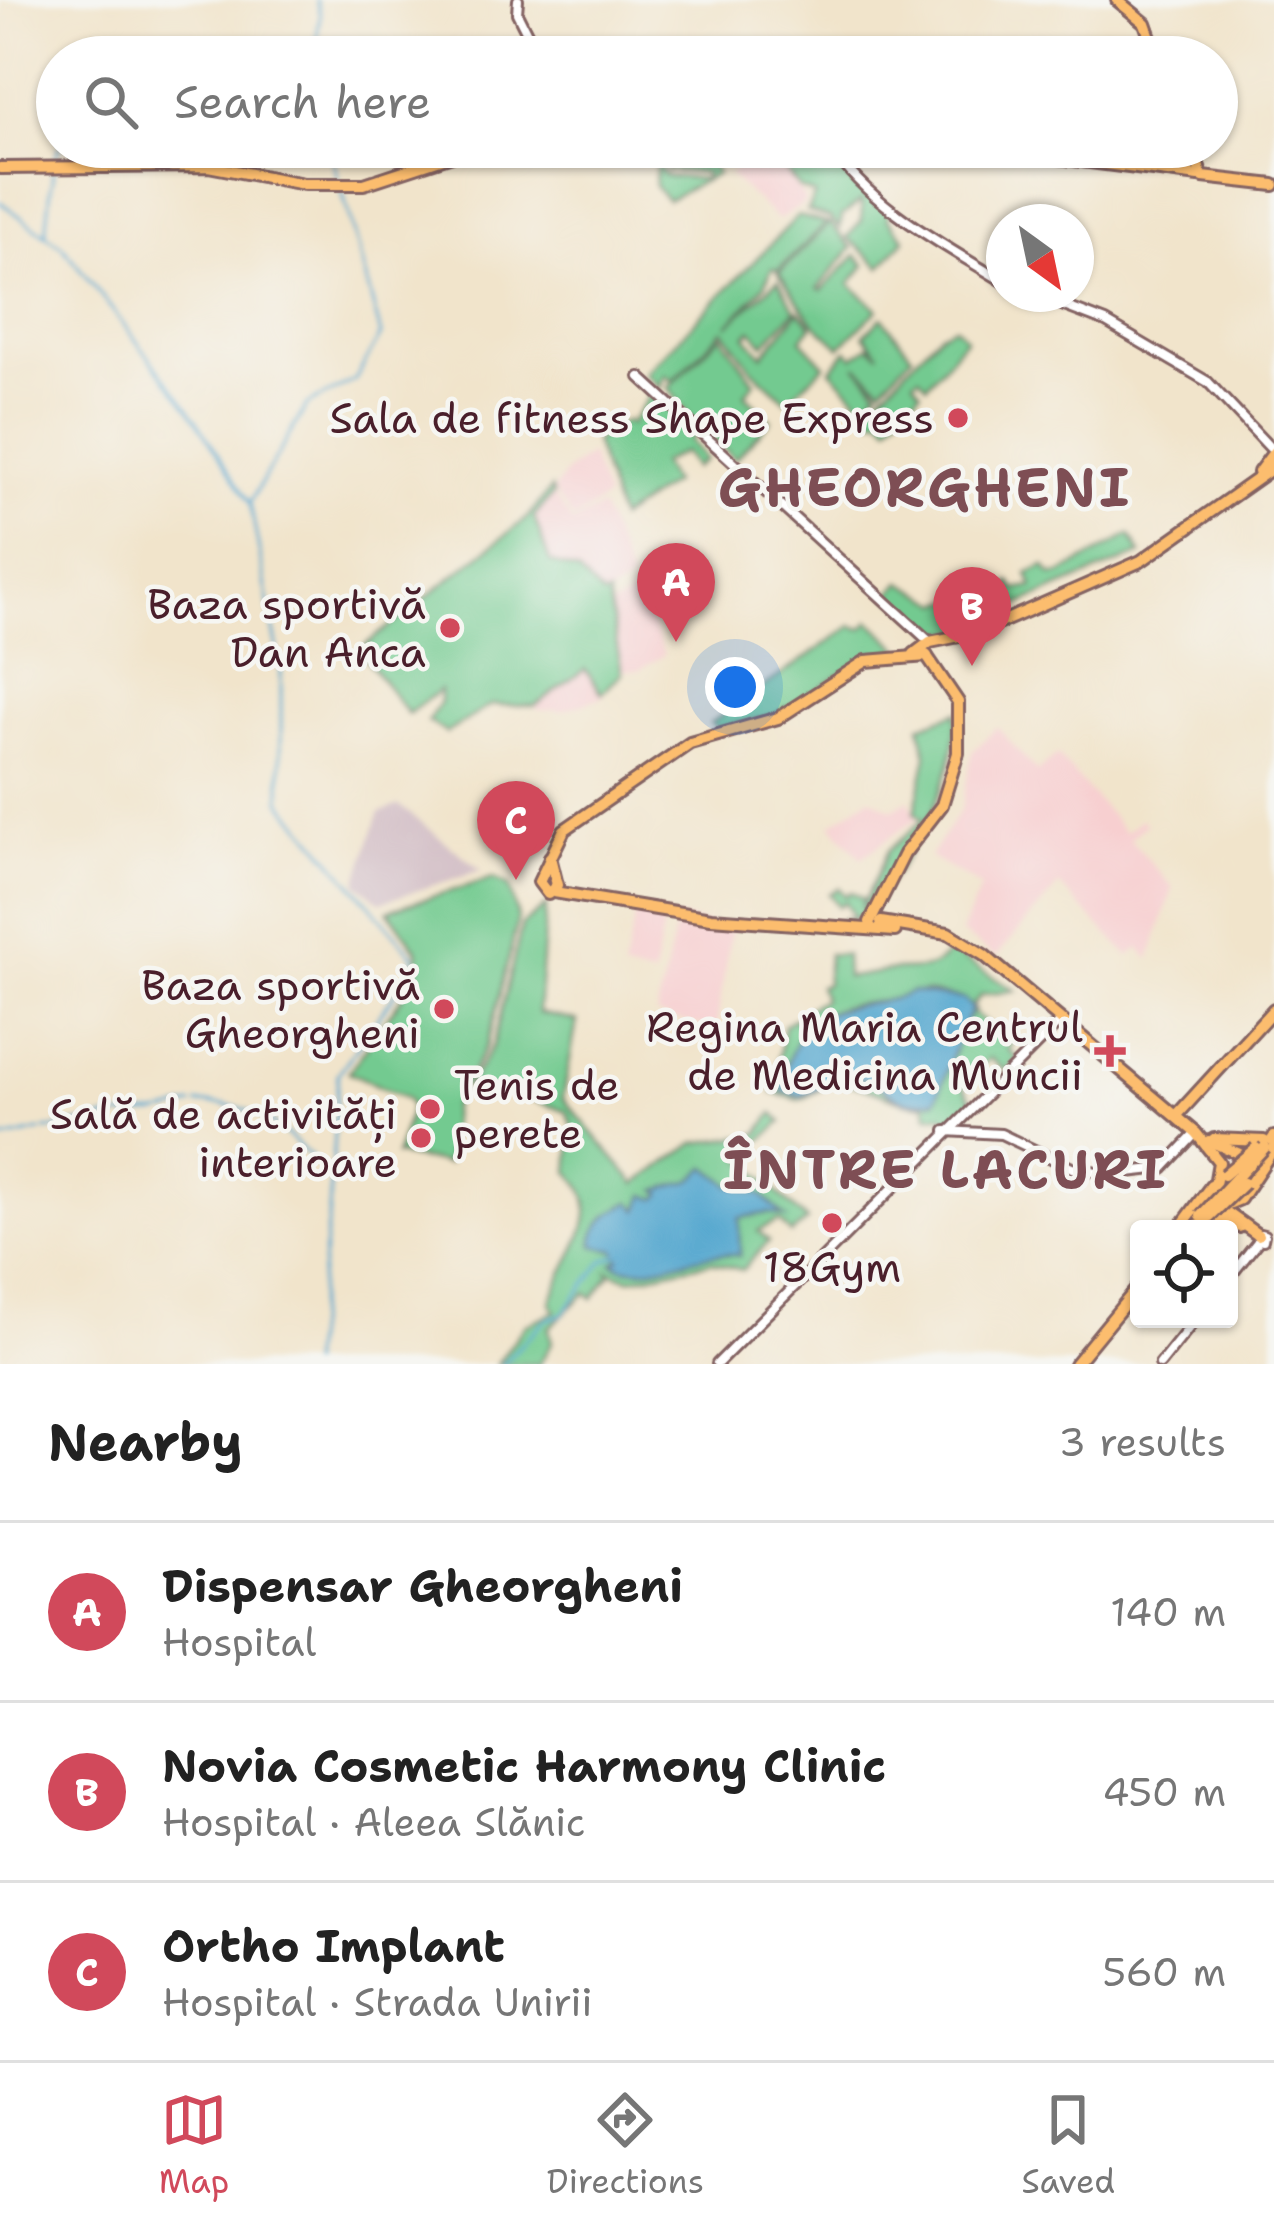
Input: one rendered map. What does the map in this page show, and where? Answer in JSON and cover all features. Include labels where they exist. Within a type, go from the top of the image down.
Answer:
[{"type":"main road","points":[[1117,0],[1147,27],[1150,36]]},
{"type":"main road","points":[[0,168],[36,168]]},
{"type":"main road","points":[[219,168],[299,183],[342,184],[389,180],[421,168]]},
{"type":"main road","points":[[1138,168],[1274,185]]},
{"type":"main road","points":[[1199,168],[1201,176]]},
{"type":"main road","points":[[1252,1176],[1250,1156],[1224,1150],[1196,1132],[977,949],[948,933],[875,924],[849,927],[711,918],[574,893],[552,883],[550,857],[564,830],[694,741],[778,718],[866,661],[933,650],[1141,561],[1257,475],[1271,458]]},
{"type":"main road","points":[[875,924],[904,854],[942,805],[958,753],[958,702],[933,650]]},
{"type":"main road","points":[[1177,1115],[1274,1009]]},
{"type":"main road","points":[[1196,1132],[1229,1143],[1269,1141]]},
{"type":"main road","points":[[1196,1132],[1217,1158],[1215,1207]]},
{"type":"main road","points":[[1258,1236],[1235,1211],[1269,1141]]},
{"type":"main road","points":[[1216,1181],[1269,1141]]},
{"type":"main road","points":[[1200,1220],[1269,1141]]},
{"type":"main road","points":[[1186,1220],[1241,1153]]},
{"type":"main road","points":[[1202,1220],[1252,1176]]},
{"type":"main road","points":[[1215,1207],[1226,1208],[1240,1199]]},
{"type":"main road","points":[[1215,1207],[1258,1236]]},
{"type":"main road","points":[[1238,1227],[1258,1236]]},
{"type":"main road","points":[[1075,1364],[1130,1297]]},
{"type":"street","points":[[518,0],[517,13],[528,36]]},
{"type":"street","points":[[848,168],[920,230],[986,271]]},
{"type":"street","points":[[1080,312],[1106,322],[1208,382],[1240,410],[1271,458]]},
{"type":"street","points":[[640,377],[933,650]]},
{"type":"street","points":[[717,1364],[1061,1020]]},
{"type":"street","points":[[945,1131],[1000,1134],[1066,1166],[1106,1174],[1158,1170],[1196,1132]]},
{"type":"street","points":[[1238,1265],[1258,1236],[1274,1246]]},
{"type":"street","points":[[1160,1364],[1189,1328]]},
{"type":"shaded area","points":[[738,168],[782,168],[804,204],[778,220],[728,174]]},
{"type":"shaded area","points":[[590,454],[606,498],[574,520],[553,491],[567,471]]},
{"type":"shaded area","points":[[553,495],[573,523],[601,507],[631,581],[604,597],[578,572],[550,562],[534,517]]},
{"type":"shaded area","points":[[640,590],[664,655],[639,670],[623,670],[611,607]]},
{"type":"shaded area","points":[[586,669],[605,696],[564,710],[536,710],[538,702]]},
{"type":"shaded area","points":[[997,727],[1037,772],[1057,755],[1125,832],[1141,819],[1146,824],[1130,839],[1173,888],[1150,959],[1139,948],[1129,956],[1059,885],[996,957],[961,933],[981,887],[930,857],[962,807],[972,752]]},
{"type":"shaded area","points":[[870,797],[892,809],[908,800],[918,818],[861,858],[831,824]]},
{"type":"shaded area","points":[[399,805],[481,870],[381,902],[357,883],[379,813]]},
{"type":"shaded area","points":[[636,912],[665,916],[653,976],[623,971]]},
{"type":"shaded area","points":[[677,917],[731,929],[716,1029],[656,1015]]},
{"type":"green space","points":[[656,168],[666,176],[704,179],[705,173],[667,168],[713,168],[717,174],[667,200],[655,186]]},
{"type":"green space","points":[[784,168],[846,168],[888,210],[888,219],[905,239],[881,267],[847,237],[862,221],[861,201],[842,216],[840,228],[830,218],[807,211],[815,195],[799,188]]},
{"type":"green space","points":[[798,216],[827,223],[778,270],[772,268],[765,285],[728,325],[778,280],[796,310],[764,344],[751,330],[746,336],[763,355],[799,311],[812,326],[801,339],[825,365],[787,401],[752,369],[723,330],[673,381],[665,375],[660,388],[645,373]]},
{"type":"green space","points":[[830,223],[852,248],[818,288],[822,290],[856,255],[865,265],[850,284],[878,309],[840,347],[811,320],[779,273]]},
{"type":"green space","points":[[882,317],[912,355],[882,387],[856,365],[879,390],[863,404],[831,370],[847,350],[854,357],[869,346],[880,354],[864,335]]},
{"type":"green space","points":[[955,326],[966,338],[927,385],[919,376],[914,380],[921,391],[889,425],[881,417],[872,419],[867,410],[940,333]]},
{"type":"green space","points":[[721,335],[755,382],[745,394],[771,420],[735,459],[695,423],[668,388]]},
{"type":"green space","points":[[637,382],[641,382],[695,434],[690,440],[705,459],[694,468],[684,452],[661,463],[672,483],[619,519],[594,441],[625,421],[630,424],[651,393]]},
{"type":"green space","points":[[551,489],[553,495],[534,517],[550,562],[578,572],[603,597],[608,595],[622,673],[602,693],[585,669],[535,706],[491,705],[446,733],[428,721],[440,702],[440,690],[408,714],[359,650],[526,519]]},
{"type":"green space","points":[[1130,535],[1141,554],[954,632],[934,631],[889,595],[902,582],[941,603],[983,595],[986,601],[1011,583],[1015,590],[1033,587],[1028,574],[1045,566],[1051,575],[1059,575]]},
{"type":"green space","points":[[870,621],[902,650],[867,657],[777,715],[717,728],[711,723],[852,626],[862,629]]},
{"type":"green space","points":[[957,712],[948,768],[927,820],[866,917],[840,921],[853,916],[845,902],[838,906],[829,894],[839,888],[845,896],[851,892],[863,899],[861,909],[888,851],[923,820],[915,813],[927,755],[920,726]]},
{"type":"green space","name":"Baza sportivă Gheorgheni","points":[[493,878],[509,886],[518,918],[487,1045],[452,1107],[447,1164],[396,1155],[411,1107],[407,1099],[349,1072],[418,974],[418,951],[388,910]]},
{"type":"green space","points":[[546,906],[538,1013],[577,1021],[563,1098],[636,1184],[695,1143],[758,1134],[773,1113],[782,1122],[742,1158],[807,1221],[791,1234],[779,1221],[758,1231],[769,1241],[742,1270],[712,1262],[630,1279],[608,1271],[610,1275],[593,1298],[586,1293],[549,1328],[552,1343],[539,1364],[497,1364],[525,1325],[556,1311],[551,1303],[586,1220],[582,1188],[569,1172],[573,1126],[566,1111],[505,1091],[468,1086],[493,1045],[522,925]]},
{"type":"green space","points":[[950,951],[1016,991],[981,995],[973,1005],[975,1014],[1013,1044],[1008,1049],[1018,1059],[1005,1071],[990,1058],[962,1084],[973,1102],[952,1122],[944,1115],[928,1115],[926,1104],[899,1100],[853,1085],[824,1087],[800,1100],[773,1093],[784,1025],[798,1016],[806,1018],[806,1009],[823,999],[819,986],[826,984],[828,954],[845,955],[846,977],[937,963]],"holes":[[[925,992],[964,999],[971,1014],[934,1101],[899,1100],[871,1080],[829,1081],[797,1096],[783,1071],[811,1026],[840,1008]]]},
{"type":"water","points":[[912,992],[964,999],[972,1009],[936,1100],[902,1100],[875,1082],[859,1078],[801,1096],[782,1091],[795,1045],[818,1018]]},
{"type":"water","points":[[707,1167],[731,1185],[762,1195],[785,1217],[769,1213],[739,1218],[740,1256],[625,1268],[613,1263],[619,1259],[615,1250],[594,1246],[596,1231],[611,1213],[631,1202],[639,1210],[645,1195],[657,1199],[662,1194],[658,1190],[691,1181]]},
{"type":"waterway","points":[[316,0],[317,36]]},
{"type":"waterway","points":[[335,168],[338,177]]},
{"type":"waterway","points":[[46,233],[53,171]]},
{"type":"waterway","points":[[250,502],[307,405],[355,380],[381,335],[341,187]]},
{"type":"waterway","points":[[0,202],[63,247],[188,407],[250,503],[281,667],[281,801],[413,955],[413,968],[338,1074],[329,1211],[309,1364]]},
{"type":"waterway","points":[[198,1104],[238,1107],[255,1114],[328,1173]]},
{"type":"waterway","points":[[165,1112],[193,1105]]},
{"type":"waterway","points":[[124,1116],[161,1113]]},
{"type":"waterway","points":[[46,1130],[120,1116]]},
{"type":"waterway","points":[[5,1139],[40,1131]]},
{"type":"waterway","points":[[502,1364],[545,1320],[563,1314],[603,1261],[617,1255]]},
{"type":"place","name":"Sala de fitness Shape Express","points":[[958,418]]},
{"type":"place","name":"Baza sportivă Dan Anca","points":[[450,628]]},
{"type":"place","name":"Dispensar Gheorgheni","points":[[676,642]]},
{"type":"place","name":"Novia Cosmetic Harmony Clinic","points":[[972,666]]},
{"type":"place","name":"Ortho Implant","points":[[516,880]]},
{"type":"place","name":"Baza sportivă Gheorgheni","points":[[444,1009]]},
{"type":"place","name":"Regina Maria Centrul de Medicina Muncii","points":[[1110,1051]]},
{"type":"place","name":"Tenis de perete","points":[[430,1109]]},
{"type":"place","name":"Sală de activități interioare","points":[[421,1138]]},
{"type":"place","name":"18Gym","points":[[832,1223]]},
{"type":"district","name":"GHEORGHENI","points":[[925,487]]},
{"type":"district","name":"ÎNTRE LACURI","points":[[946,1169]]}]
